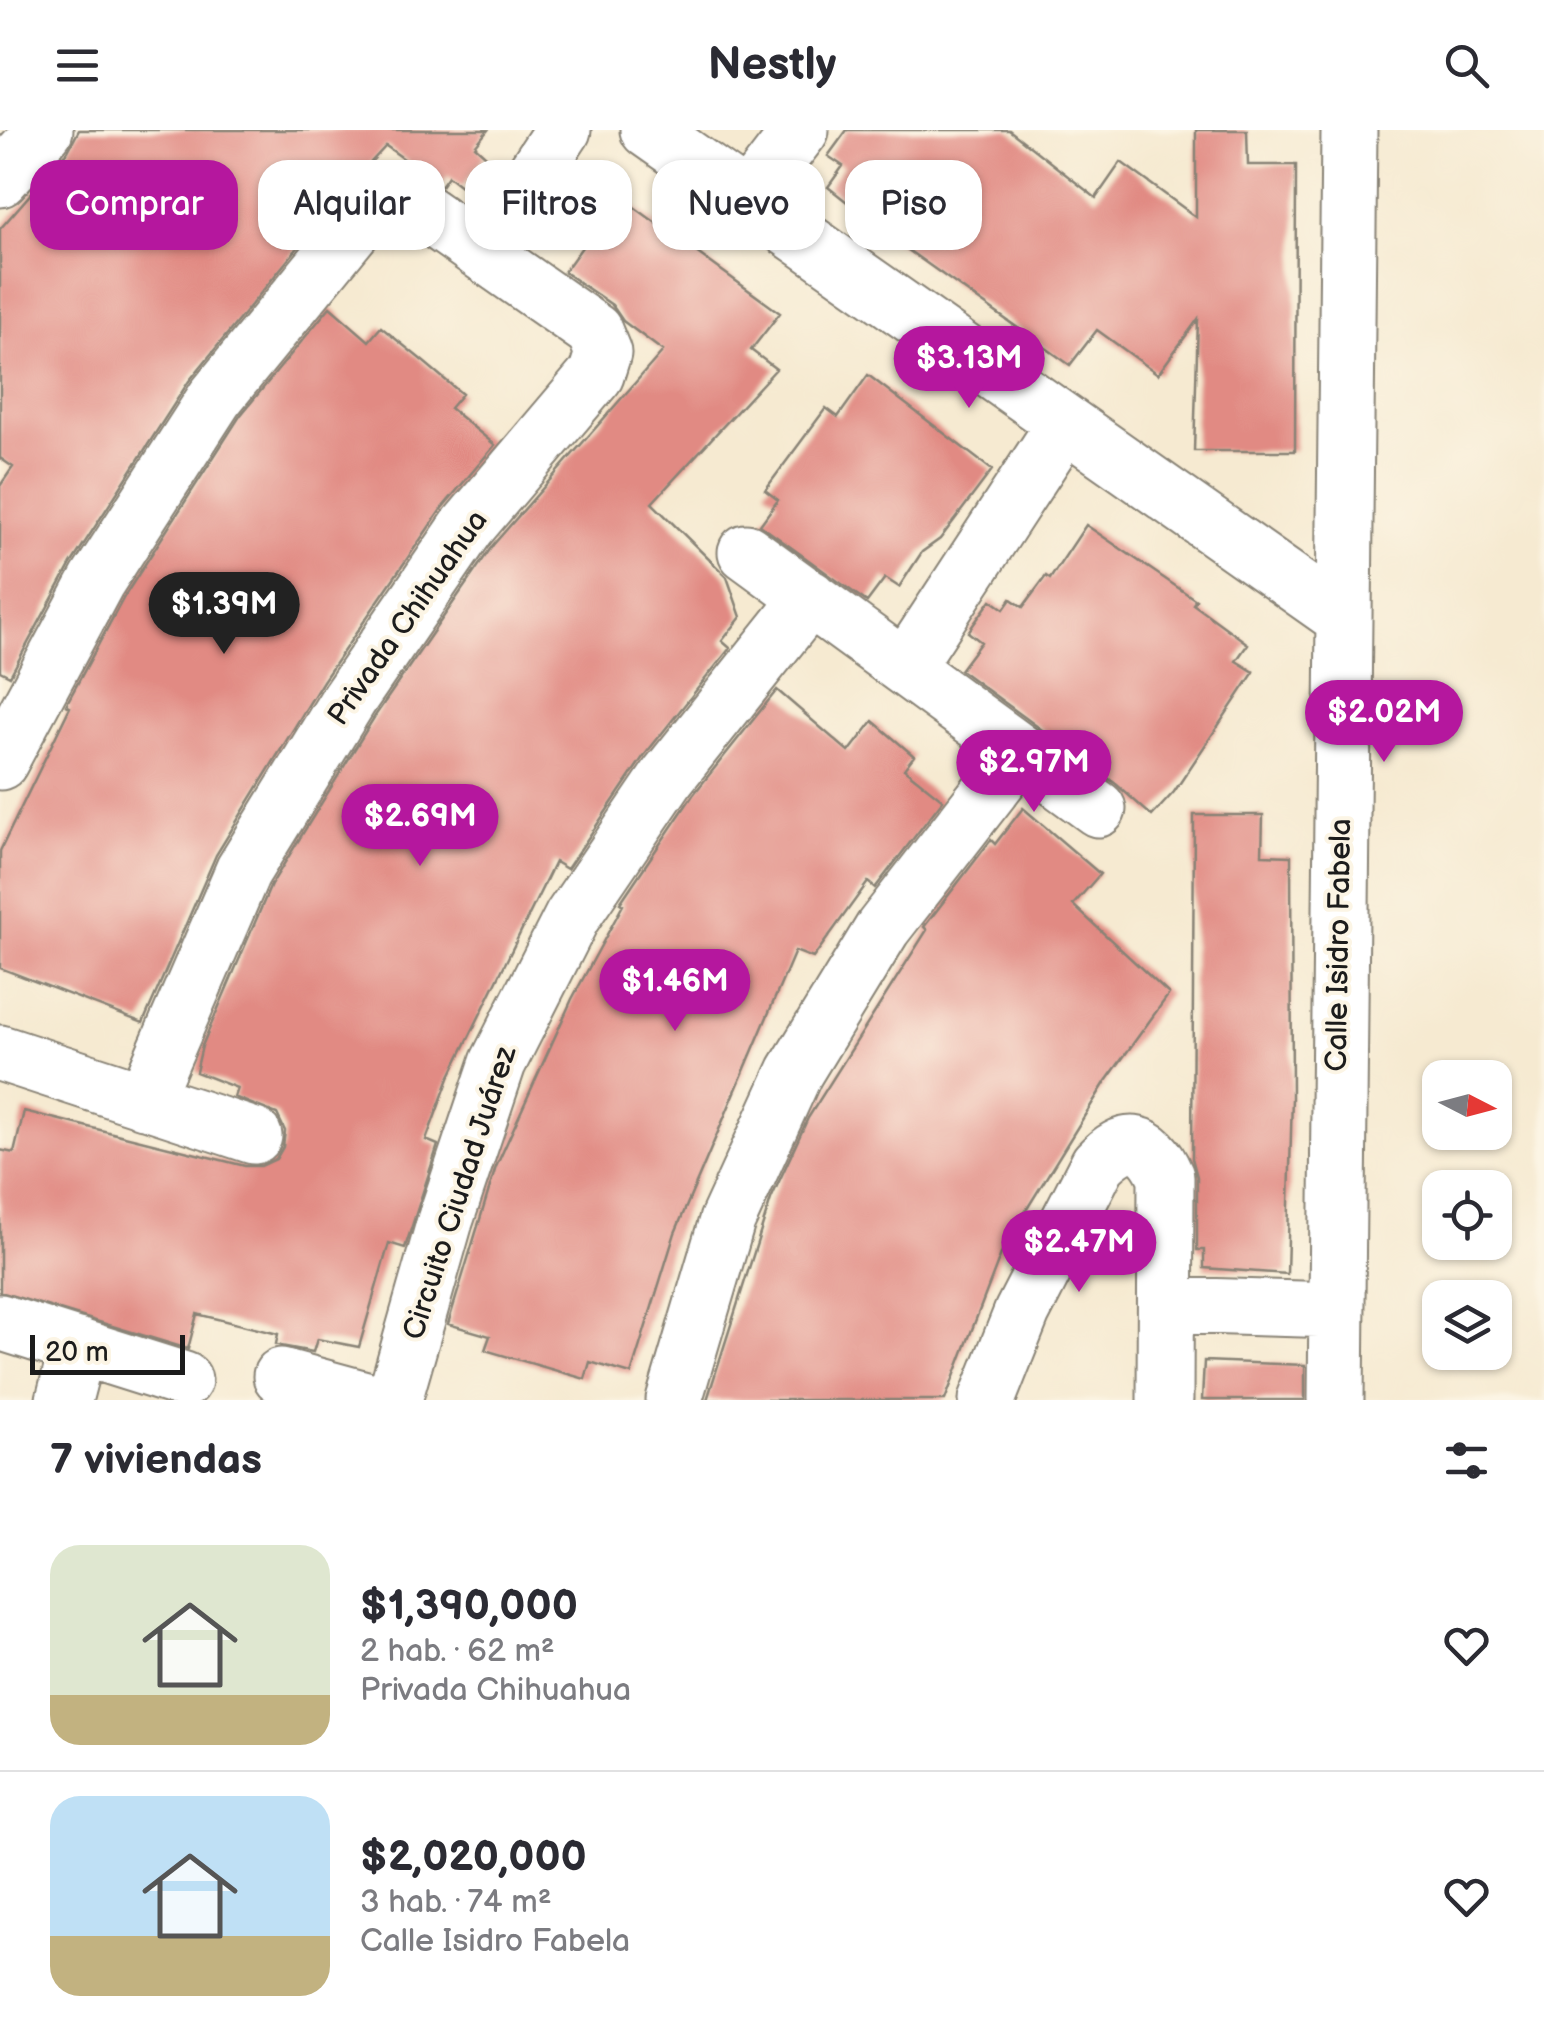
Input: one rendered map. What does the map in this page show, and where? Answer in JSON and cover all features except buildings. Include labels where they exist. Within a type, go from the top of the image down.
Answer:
[{"type":"street","points":[[0,179],[45,130]]},
{"type":"street","points":[[483,251],[563,130]]},
{"type":"street","points":[[648,130],[688,160]]},
{"type":"street","points":[[778,160],[801,130]]},
{"type":"street","name":"Calle Isidro Fabela","points":[[1336,1400],[1348,130]]},
{"type":"street","name":"Privada Chihuahua","points":[[0,762],[97,581],[215,398],[368,211],[388,200],[410,203],[594,332],[603,353],[596,375],[468,526],[349,699],[243,871],[144,1101]]},
{"type":"street","points":[[814,250],[1342,618]]},
{"type":"street","points":[[905,668],[1064,425]]},
{"type":"street","points":[[746,552],[1098,809]]},
{"type":"street","name":"Circuito Ciudad Juárez","points":[[394,1400],[445,1221],[498,1063],[572,918],[668,776],[810,598]]},
{"type":"street","points":[[674,1400],[728,1221],[796,1072],[883,928],[1020,752]]},
{"type":"street","points":[[0,1053],[254,1136]]},
{"type":"street","points":[[987,1400],[1022,1312],[1098,1164],[1114,1148],[1136,1143],[1156,1153],[1166,1177],[1166,1400]]},
{"type":"street","points":[[1168,1305],[1336,1310]]},
{"type":"street","points":[[0,1322],[184,1380]]},
{"type":"street","points":[[64,1400],[78,1346]]},
{"type":"street","points":[[281,1376],[369,1400]]}]
